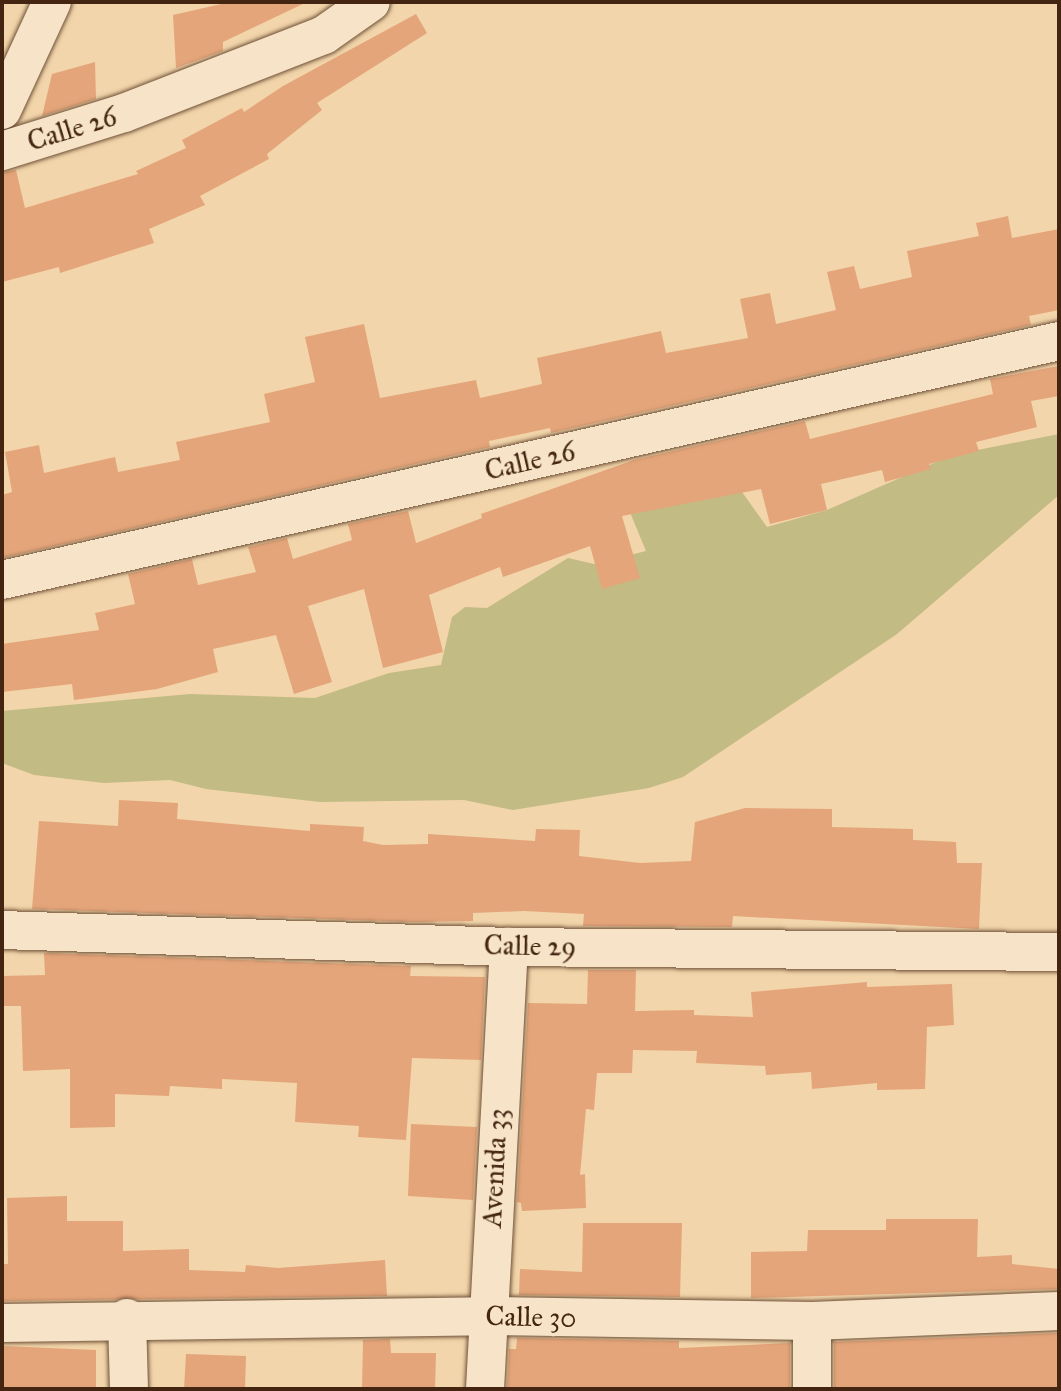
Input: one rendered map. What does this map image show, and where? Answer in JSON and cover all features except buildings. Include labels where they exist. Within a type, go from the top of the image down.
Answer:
[{"type":"street","points":[[2,110],[52,2]]},
{"type":"street","name":"Calle 26","points":[[2,151],[124,113],[324,35],[371,2]]},
{"type":"street","name":"Calle 26","points":[[2,580],[1059,341]]},
{"type":"street","name":"Calle 29","points":[[2,930],[509,947],[1059,952]]},
{"type":"street","name":"Avenida 33","points":[[485,1389],[486,1316],[509,947]]},
{"type":"street","name":"Calle 30","points":[[2,1323],[127,1318],[486,1316],[812,1321],[1059,1311]]},
{"type":"street","points":[[127,1318],[129,1389]]},
{"type":"street","points":[[812,1321],[812,1389]]},
{"type":"shaded area","points":[[1059,434],[1059,495],[897,634],[683,777],[649,788],[513,810],[464,800],[320,802],[206,789],[170,780],[104,783],[34,775],[2,763],[2,711],[190,694],[315,698],[389,673],[441,665],[452,617],[465,607],[487,608],[568,558],[594,564],[646,551],[627,505],[742,492],[767,527],[827,510],[952,455]]}]
